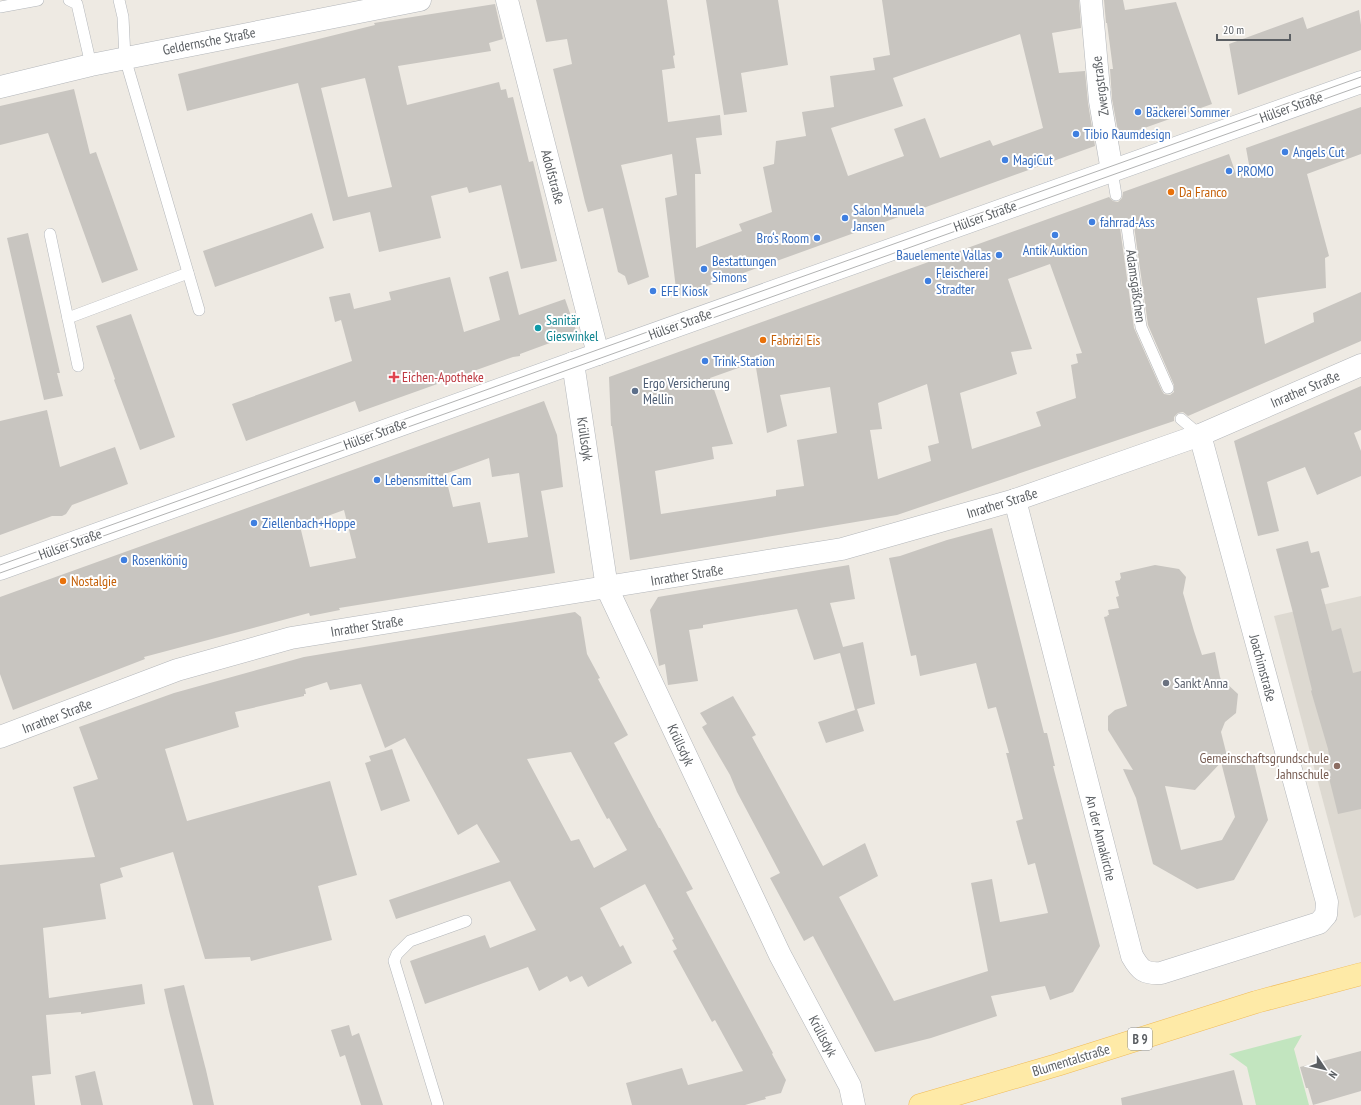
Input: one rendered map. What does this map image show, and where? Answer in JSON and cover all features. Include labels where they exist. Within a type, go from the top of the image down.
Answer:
[{"type":"main road","name":"Blumentalstraße","points":[[920,1105],[1057,1065],[1256,1002],[1361,974]]},
{"type":"street","name":"Geldernsche Straße","points":[[0,86],[91,64],[420,0]]},
{"type":"street","name":"Adolfstraße","points":[[507,0],[598,354]]},
{"type":"street","name":"Zwergstraße","points":[[1091,0],[1100,101],[1112,171]]},
{"type":"street","name":"Hülser Straße","points":[[0,569],[1361,82]]},
{"type":"street","name":"Krüllsdyk","points":[[573,363],[607,588],[780,956],[850,1086],[854,1105]]},
{"type":"street","name":"Inrather Straße","points":[[0,737],[178,670],[291,638],[842,549],[1015,500],[1200,435],[1361,365]]},
{"type":"street","name":"Joachimstraße","points":[[1200,435],[1327,902]]},
{"type":"street","name":"An der Annakirche","points":[[1015,500],[1132,956],[1138,967],[1149,974],[1161,973],[1319,923],[1326,915],[1327,902]]},
{"type":"lane","points":[[0,7],[38,0]]},
{"type":"lane","points":[[69,0],[77,4],[91,64]]},
{"type":"lane","points":[[119,0],[123,17],[125,58],[199,310]]},
{"type":"lane","points":[[1112,171],[1116,195]]},
{"type":"lane","name":"Adamsgäßchen","points":[[1127,227],[1141,328],[1168,388]]},
{"type":"lane","points":[[50,234],[78,366]]},
{"type":"lane","points":[[68,318],[188,273]]},
{"type":"lane","points":[[1181,419],[1200,435]]},
{"type":"lane","points":[[438,1105],[394,961],[397,954],[410,941],[466,921]]},
{"type":"shaded area","name":"Gemeinschaftsgrundschule Jahnschule","points":[[1361,596],[1361,915],[1354,918],[1274,616]]},
{"type":"green space","points":[[1302,1035],[1294,1049],[1309,1105],[1256,1105],[1247,1067],[1229,1054]]},
{"type":"building","points":[[536,0],[667,0],[675,55],[673,56],[675,68],[662,70],[668,122],[720,115],[722,135],[696,138],[701,174],[695,174],[696,248],[742,231],[739,224],[772,212],[763,167],[774,164],[776,141],[806,136],[802,112],[834,107],[830,76],[875,70],[873,58],[890,55],[882,0],[1079,0],[1081,28],[1052,33],[1059,73],[1085,71],[1088,103],[1095,146],[677,297],[665,198],[677,195],[672,154],[621,165],[649,277],[628,285],[625,276],[618,272],[603,208],[588,212],[585,202],[553,69],[572,64],[567,39],[546,42]],"holes":[[[1020,34],[1043,128],[993,146],[990,140],[940,158],[925,118],[894,129],[904,156],[848,176],[831,128],[903,106],[893,78]]]},
{"type":"building","points":[[706,0],[778,0],[788,65],[741,73],[747,112],[724,115]]},
{"type":"building","points":[[1104,0],[1123,0],[1125,10],[1176,2],[1212,104],[1119,137],[1112,99],[1110,69],[1113,69]]},
{"type":"building","points":[[495,4],[503,39],[489,43],[491,51],[398,66],[407,105],[499,82],[501,90],[506,89],[508,98],[513,97],[529,162],[533,161],[557,261],[521,269],[501,185],[469,193],[467,187],[431,196],[441,238],[379,252],[370,212],[333,221],[298,83],[187,111],[178,74],[375,25],[374,23]],"holes":[[[365,78],[392,187],[348,197],[321,88]]]},
{"type":"building","points":[[1359,10],[1361,25],[1361,50],[1238,95],[1229,44],[1303,17],[1307,29]]},
{"type":"building","points":[[74,89],[90,154],[96,152],[138,270],[102,283],[48,133],[0,145],[0,106]]},
{"type":"building","points":[[1361,107],[1361,154],[1307,174],[1329,256],[1325,258],[1326,288],[1257,298],[1265,344],[1314,322],[1313,313],[1361,292],[1361,341],[1188,416],[1183,412],[1178,413],[1174,417],[1174,421],[897,515],[630,560],[611,426],[609,377],[1109,197],[1113,201],[1118,202],[1122,198],[1123,192],[1229,154],[1236,174],[1250,170],[1246,148]],"holes":[[[1126,220],[1130,221],[1134,226],[1148,325],[1174,385],[1174,392],[1170,395],[1164,394],[1162,391],[1134,328],[1120,228],[1121,224]],[[1050,264],[1082,353],[1076,354],[1078,363],[1071,365],[1076,398],[1036,412],[1041,426],[972,449],[960,393],[1017,374],[1011,352],[1032,349],[1008,279]],[[755,362],[767,433],[787,426],[780,395],[830,387],[837,433],[797,440],[804,486],[776,490],[776,496],[661,514],[655,471],[714,459],[712,447],[733,444],[710,378]],[[927,384],[939,443],[928,446],[931,461],[878,479],[870,430],[882,429],[878,403]]]},
{"type":"building","points":[[312,213],[324,248],[215,287],[203,251]]},
{"type":"building","points":[[28,233],[60,373],[57,373],[63,396],[44,400],[7,238]]},
{"type":"building","points":[[508,271],[519,315],[565,299],[577,333],[520,354],[520,356],[513,357],[359,412],[355,401],[246,441],[232,404],[352,361],[341,320],[335,322],[329,297],[350,293],[354,309],[391,300],[389,292],[450,277],[464,332],[500,320],[489,277]]},
{"type":"building","points":[[131,314],[175,437],[140,450],[96,326]]},
{"type":"building","points":[[1361,386],[1361,430],[1354,433],[1361,451],[1361,476],[1317,495],[1305,467],[1267,482],[1279,531],[1258,536],[1234,441]]},
{"type":"building","points":[[544,401],[557,435],[563,487],[541,491],[555,573],[339,608],[340,610],[310,616],[309,613],[144,657],[145,659],[13,710],[0,674],[0,597]],"holes":[[[489,458],[492,477],[519,473],[528,537],[488,543],[480,502],[453,507],[445,474]],[[344,510],[356,558],[310,567],[300,526]]]},
{"type":"building","points":[[47,410],[60,467],[115,447],[128,484],[72,505],[66,514],[62,516],[52,516],[0,535],[0,421]]},
{"type":"building","points":[[992,528],[1044,733],[1047,733],[1055,766],[1053,766],[1100,946],[1073,992],[1050,1000],[1045,986],[991,996],[997,1016],[931,1038],[875,1052],[813,936],[804,941],[770,878],[780,873],[737,792],[730,775],[702,727],[707,724],[700,713],[733,696],[756,735],[752,737],[823,866],[865,843],[878,876],[839,897],[894,1001],[988,971],[971,883],[992,879],[1000,922],[1048,913],[1035,863],[1028,865],[1016,821],[1023,819],[1006,753],[1009,753],[996,707],[988,709],[976,663],[920,676],[916,655],[911,656],[889,558]]},
{"type":"building","points":[[1308,541],[1311,553],[1319,551],[1329,587],[1321,589],[1332,631],[1341,628],[1353,673],[1361,671],[1361,809],[1338,814],[1327,770],[1331,769],[1328,749],[1311,691],[1312,690],[1276,549]]},
{"type":"building","points":[[849,565],[855,599],[830,603],[843,647],[863,642],[875,704],[857,709],[864,731],[826,743],[818,722],[855,710],[840,653],[814,660],[797,609],[703,625],[703,628],[689,630],[698,681],[668,685],[665,664],[659,666],[650,610],[658,597]]},
{"type":"building","name":"Sankt Anna","points":[[1155,565],[1179,569],[1186,577],[1183,593],[1202,655],[1215,652],[1222,682],[1225,682],[1238,694],[1236,713],[1225,722],[1221,732],[1227,756],[1221,762],[1252,754],[1268,820],[1234,880],[1197,889],[1153,864],[1136,798],[1123,769],[1133,770],[1108,730],[1108,716],[1115,710],[1127,706],[1104,617],[1109,615],[1108,610],[1119,608],[1116,597],[1119,596],[1115,581],[1120,580],[1120,573]],"holes":[[[1221,762],[1235,817],[1222,840],[1181,850],[1165,786],[1195,790]]]},
{"type":"building","points":[[575,612],[581,617],[587,654],[600,678],[598,679],[628,735],[614,743],[693,889],[686,892],[773,1053],[772,1054],[786,1080],[781,1093],[765,1097],[766,1099],[745,1105],[632,1105],[626,1083],[682,1068],[688,1085],[743,1071],[715,1020],[712,1022],[673,951],[677,949],[672,940],[674,939],[645,884],[600,908],[620,947],[623,945],[632,963],[588,987],[582,976],[570,982],[567,976],[539,991],[528,967],[425,1004],[410,961],[485,935],[490,948],[536,930],[510,881],[396,919],[389,900],[500,862],[477,824],[458,835],[405,738],[385,748],[361,684],[330,690],[327,682],[305,689],[306,694],[304,694],[304,696],[235,712],[239,727],[165,749],[187,821],[330,781],[357,875],[318,886],[332,940],[251,961],[250,957],[205,959],[173,852],[120,868],[123,877],[100,884],[106,919],[43,928],[49,998],[142,984],[145,1004],[81,1014],[81,1012],[46,1015],[51,1074],[32,1076],[35,1105],[0,1105],[0,865],[95,857],[73,787],[98,779],[79,727],[174,693],[304,657]],"holes":[[[571,752],[607,819],[609,818],[627,850],[594,868],[579,839],[571,841],[527,759]]]},
{"type":"building","points":[[392,749],[410,801],[381,811],[365,763],[371,761],[369,756]]},
{"type":"building","points":[[184,985],[214,1105],[193,1105],[169,1011],[164,989]]},
{"type":"building","points":[[349,1025],[352,1036],[359,1033],[383,1105],[361,1105],[345,1055],[340,1057],[331,1030]]},
{"type":"building","points":[[1361,1051],[1361,1091],[1313,1105],[1300,1067]]},
{"type":"building","points":[[1234,1070],[1243,1105],[1122,1105],[1121,1098]]},
{"type":"building","points":[[95,1071],[103,1105],[81,1105],[75,1076]]},
{"type":"tram line","points":[[0,565],[1361,77]]},
{"type":"tram line","points":[[0,573],[1361,86]]},
{"type":"place","name":"Bäckerei Sommer","points":[[1138,112]]},
{"type":"place","name":"Tibio Raumdesign","points":[[1076,134]]},
{"type":"place","name":"Angels Cut","points":[[1285,152]]},
{"type":"place","name":"MagiCut","points":[[1005,160]]},
{"type":"place","name":"PROMO","points":[[1229,171]]},
{"type":"place","name":"Da Franco","points":[[1171,192]]},
{"type":"place","name":"Salon Manuela Jansen","points":[[845,218]]},
{"type":"place","name":"fahrrad-Ass","points":[[1092,222]]},
{"type":"place","name":"Antik Auktion","points":[[1055,235]]},
{"type":"place","name":"Bro‘s Room","points":[[817,238]]},
{"type":"place","name":"Bauelemente Vallas","points":[[999,255]]},
{"type":"place","name":"Bestattungen Simons","points":[[704,269]]},
{"type":"place","name":"Fleischerei Stradter","points":[[928,281]]},
{"type":"place","name":"EFE Kiosk","points":[[653,291]]},
{"type":"place","name":"Sanitär Gieswinkel","points":[[538,328]]},
{"type":"place","name":"Fabrizi Eis","points":[[763,340]]},
{"type":"place","name":"Trink-Station","points":[[705,361]]},
{"type":"place","name":"Eichen-Apotheke","points":[[394,377]]},
{"type":"place","name":"Ergo Versicherung Mellin","points":[[635,391]]},
{"type":"place","name":"Lebensmittel Cam","points":[[377,480]]},
{"type":"place","name":"Ziellenbach+Hoppe","points":[[254,523]]},
{"type":"place","name":"Rosenkönig","points":[[124,560]]},
{"type":"place","name":"Nostalgie","points":[[63,581]]},
{"type":"place","name":"Sankt Anna","points":[[1166,683]]},
{"type":"place","name":"Gemeinschaftsgrundschule Jahnschule","points":[[1337,766]]}]
